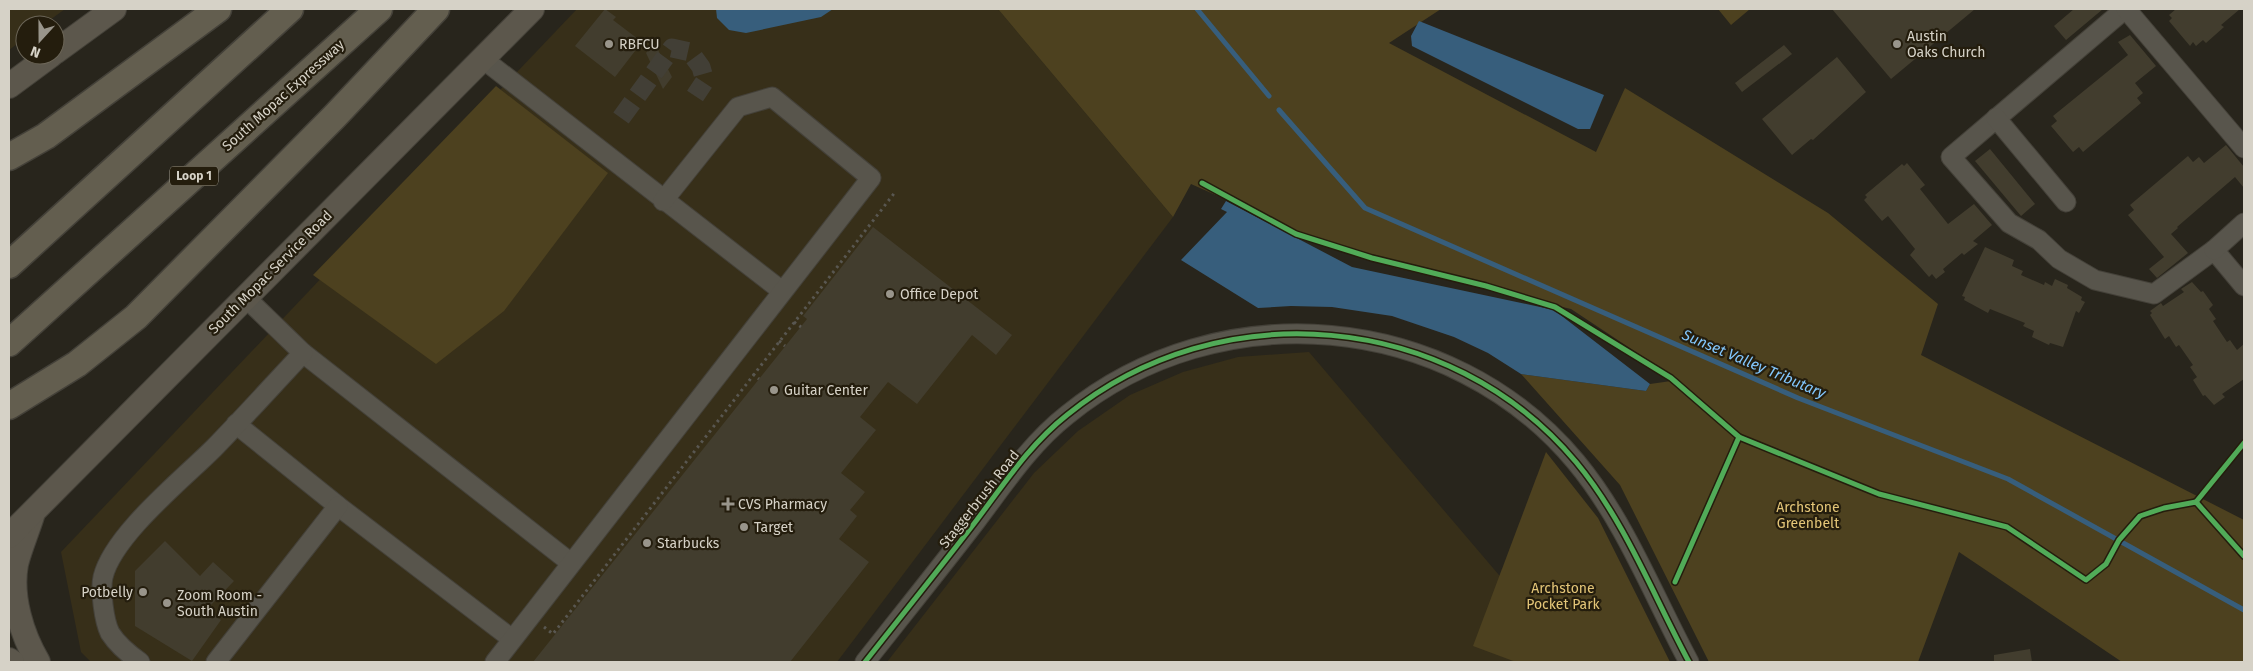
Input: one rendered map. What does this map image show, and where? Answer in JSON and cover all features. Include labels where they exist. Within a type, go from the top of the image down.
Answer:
[{"type":"highway","points":[[9,157],[46,136],[218,9]]},
{"type":"highway","points":[[9,265],[290,9]]},
{"type":"highway","name":"South Mopac Expressway","points":[[9,343],[379,9]]},
{"type":"highway","points":[[9,406],[77,364],[136,316],[246,206],[436,9]]},
{"type":"main road","name":"South Mopac Service Road","points":[[9,536],[32,515],[532,9]]},
{"type":"main road","points":[[65,44],[105,11]]},
{"type":"main road","points":[[9,86],[37,65]]},
{"type":"main road","points":[[32,515],[16,565],[16,596],[21,624],[38,662]]},
{"type":"street","points":[[2244,148],[2125,9],[1951,157],[2009,223],[2039,240],[2059,259],[2095,280],[2154,294],[2214,250],[2244,223]]},
{"type":"street","points":[[482,59],[663,201],[782,291]]},
{"type":"street","points":[[495,662],[782,291],[872,178],[772,97],[738,107],[663,201]]},
{"type":"street","points":[[1996,118],[2066,202]]},
{"type":"street","points":[[2214,250],[2244,286]]},
{"type":"street","points":[[246,297],[303,353],[571,564]]},
{"type":"street","name":"Staggerbrush Road","points":[[865,662],[1031,450],[1044,435],[1087,399],[1133,371],[1178,352],[1236,338],[1291,332],[1372,340],[1422,354],[1444,363],[1491,388],[1535,420],[1575,460],[1606,503],[1689,662]]},
{"type":"street","points":[[140,662],[129,654],[110,633],[102,602],[103,578],[112,556],[139,523],[303,353]]},
{"type":"street","points":[[236,424],[338,506],[512,640]]},
{"type":"street","points":[[216,662],[338,506]]},
{"type":"path","points":[[539,633],[544,627],[553,634],[586,593],[655,499],[896,191]]},
{"type":"path","points":[[794,322],[800,327]]},
{"type":"path","points":[[779,341],[785,346]]},
{"type":"path","points":[[753,374],[759,379]]},
{"type":"path","points":[[655,499],[660,503]]},
{"type":"path","points":[[613,543],[619,547]]},
{"type":"shaded area","points":[[9,9],[65,9],[57,15],[15,15],[15,46],[9,50]]},
{"type":"shaded area","points":[[577,9],[998,9],[1173,217],[837,662],[91,662],[81,652],[61,552]]},
{"type":"shaded area","points":[[1309,352],[1573,662],[887,662],[1034,473],[1078,431],[1130,395],[1183,372],[1238,357]]},
{"type":"green space","name":"Archstone Greenbelt","points":[[998,9],[1441,9],[1389,43],[1596,152],[1625,88],[1828,213],[1938,304],[1921,355],[2244,520],[2244,662],[2122,662],[1959,552],[1918,662],[1709,662],[1620,485],[1521,374],[1646,391],[1650,384],[1678,380],[1571,309],[1396,268],[1342,251],[1191,184],[1173,217]]},
{"type":"green space","points":[[1718,9],[1750,9],[1731,25]]},
{"type":"green space","points":[[496,86],[608,173],[504,311],[436,364],[313,275]]},
{"type":"green space","name":"Archstone Pocket Park","points":[[1546,452],[1598,518],[1670,662],[1516,662],[1473,646]]},
{"type":"water","points":[[716,9],[833,9],[821,17],[746,33],[729,30],[717,18]]},
{"type":"water","points":[[1419,21],[1604,95],[1590,129],[1578,129],[1412,46],[1411,36]]},
{"type":"water","points":[[1226,201],[1352,267],[1554,310],[1650,384],[1646,391],[1521,374],[1488,353],[1454,337],[1392,316],[1332,307],[1291,306],[1258,308],[1181,260],[1227,212],[1221,209]]},
{"type":"building","name":"RBFCU","points":[[605,9],[616,17],[613,20],[642,42],[615,77],[575,46]]},
{"type":"building","name":"Austin Oaks Church","points":[[1832,9],[1975,9],[1891,79]]},
{"type":"building","points":[[2074,9],[2103,9],[2066,40],[2054,26]]},
{"type":"building","points":[[2176,9],[2240,9],[2221,25],[2224,27],[2206,43],[2203,40],[2196,46],[2193,42],[2190,46],[2169,21],[2172,18],[2169,15]]},
{"type":"building","points":[[2130,35],[2156,66],[2135,83],[2143,93],[2137,98],[2141,103],[2083,152],[2079,147],[2073,152],[2051,126],[2057,121],[2053,116],[2128,55],[2118,42]]},
{"type":"building","points":[[654,42],[672,77],[663,89],[646,53]]},
{"type":"building","points":[[1784,45],[1792,54],[1742,92],[1735,83]]},
{"type":"building","points":[[1837,57],[1866,92],[1813,140],[1811,139],[1792,155],[1762,119]]},
{"type":"building","points":[[2226,145],[2244,167],[2244,188],[2235,177],[2177,227],[2171,234],[2188,253],[2157,278],[2149,269],[2164,257],[2128,215],[2134,210],[2130,205],[2188,156],[2193,162],[2199,157],[2204,163]]},
{"type":"building","points":[[1990,149],[2035,204],[2021,216],[1975,161]]},
{"type":"building","points":[[1907,163],[1925,185],[1920,189],[1948,224],[1974,204],[1992,225],[1973,241],[1978,244],[1964,255],[1962,253],[1943,269],[1945,272],[1936,279],[1932,274],[1929,277],[1910,255],[1915,249],[1888,216],[1882,221],[1864,200],[1867,197],[1865,195],[1902,164],[1904,166]]},
{"type":"building","name":"Target","points":[[873,227],[1012,335],[996,355],[972,335],[917,404],[888,382],[860,417],[876,430],[841,473],[865,492],[850,510],[857,516],[839,539],[869,562],[790,662],[533,662],[807,319],[803,316]]},
{"type":"building","points":[[1985,247],[2014,260],[2012,266],[2023,271],[2021,275],[2044,285],[2045,282],[2052,286],[2055,279],[2068,285],[2067,288],[2082,297],[2081,300],[2085,302],[2079,313],[2076,311],[2063,347],[2050,343],[2049,345],[2032,337],[2034,331],[2023,326],[2025,323],[1990,309],[1988,313],[1964,300],[1965,297],[1962,296]]},
{"type":"building","points":[[2192,282],[2201,292],[2203,291],[2213,305],[2209,309],[2216,319],[2213,321],[2227,342],[2230,340],[2237,350],[2244,344],[2244,379],[2222,394],[2225,397],[2214,405],[2205,395],[2203,396],[2193,380],[2197,377],[2190,367],[2193,365],[2179,345],[2176,347],[2169,336],[2165,339],[2150,315],[2152,313],[2150,311],[2161,303],[2163,306],[2184,292],[2181,289]]},
{"type":"building","name":"Zoom Room - South Austin","points":[[165,541],[200,576],[213,562],[234,581],[208,608],[221,620],[192,661],[135,626],[135,571]]},
{"type":"building","points":[[2030,649],[2032,662],[1994,662],[1994,655]]},
{"type":"waterway","name":"Sunset Valley Tributary","points":[[1197,9],[1269,96]]},
{"type":"waterway","name":"Sunset Valley Tributary","points":[[1279,110],[1365,208],[1798,398],[2008,479],[2244,610]]},
{"type":"tunnel","points":[[621,118],[672,48],[690,52],[701,67],[705,81],[695,96]]},
{"type":"cycle path","points":[[1202,183],[1296,234],[1372,258],[1486,286],[1555,307],[1671,378],[1739,437],[1879,494],[2007,527],[2086,580],[2106,564],[2119,540],[2140,516],[2164,508],[2196,502],[2244,556]]},
{"type":"cycle path","points":[[865,662],[1018,465],[1041,439],[1067,415],[1127,375],[1193,349],[1262,336],[1331,335],[1400,348],[1465,374],[1524,412],[1576,462],[1609,509],[1624,534],[1689,662]]},
{"type":"cycle path","points":[[1675,582],[1739,437]]},
{"type":"cycle path","points":[[2196,502],[2244,443]]},
{"type":"place","name":"RBFCU","points":[[609,44]]},
{"type":"place","name":"Austin Oaks Church","points":[[1897,44]]},
{"type":"place","name":"Office Depot","points":[[890,294]]},
{"type":"place","name":"Guitar Center","points":[[774,390]]},
{"type":"place","name":"CVS Pharmacy","points":[[728,504]]},
{"type":"place","name":"Target","points":[[744,527]]},
{"type":"place","name":"Starbucks","points":[[647,543]]},
{"type":"place","name":"Potbelly","points":[[143,592]]},
{"type":"place","name":"Zoom Room - South Austin","points":[[167,603]]}]
